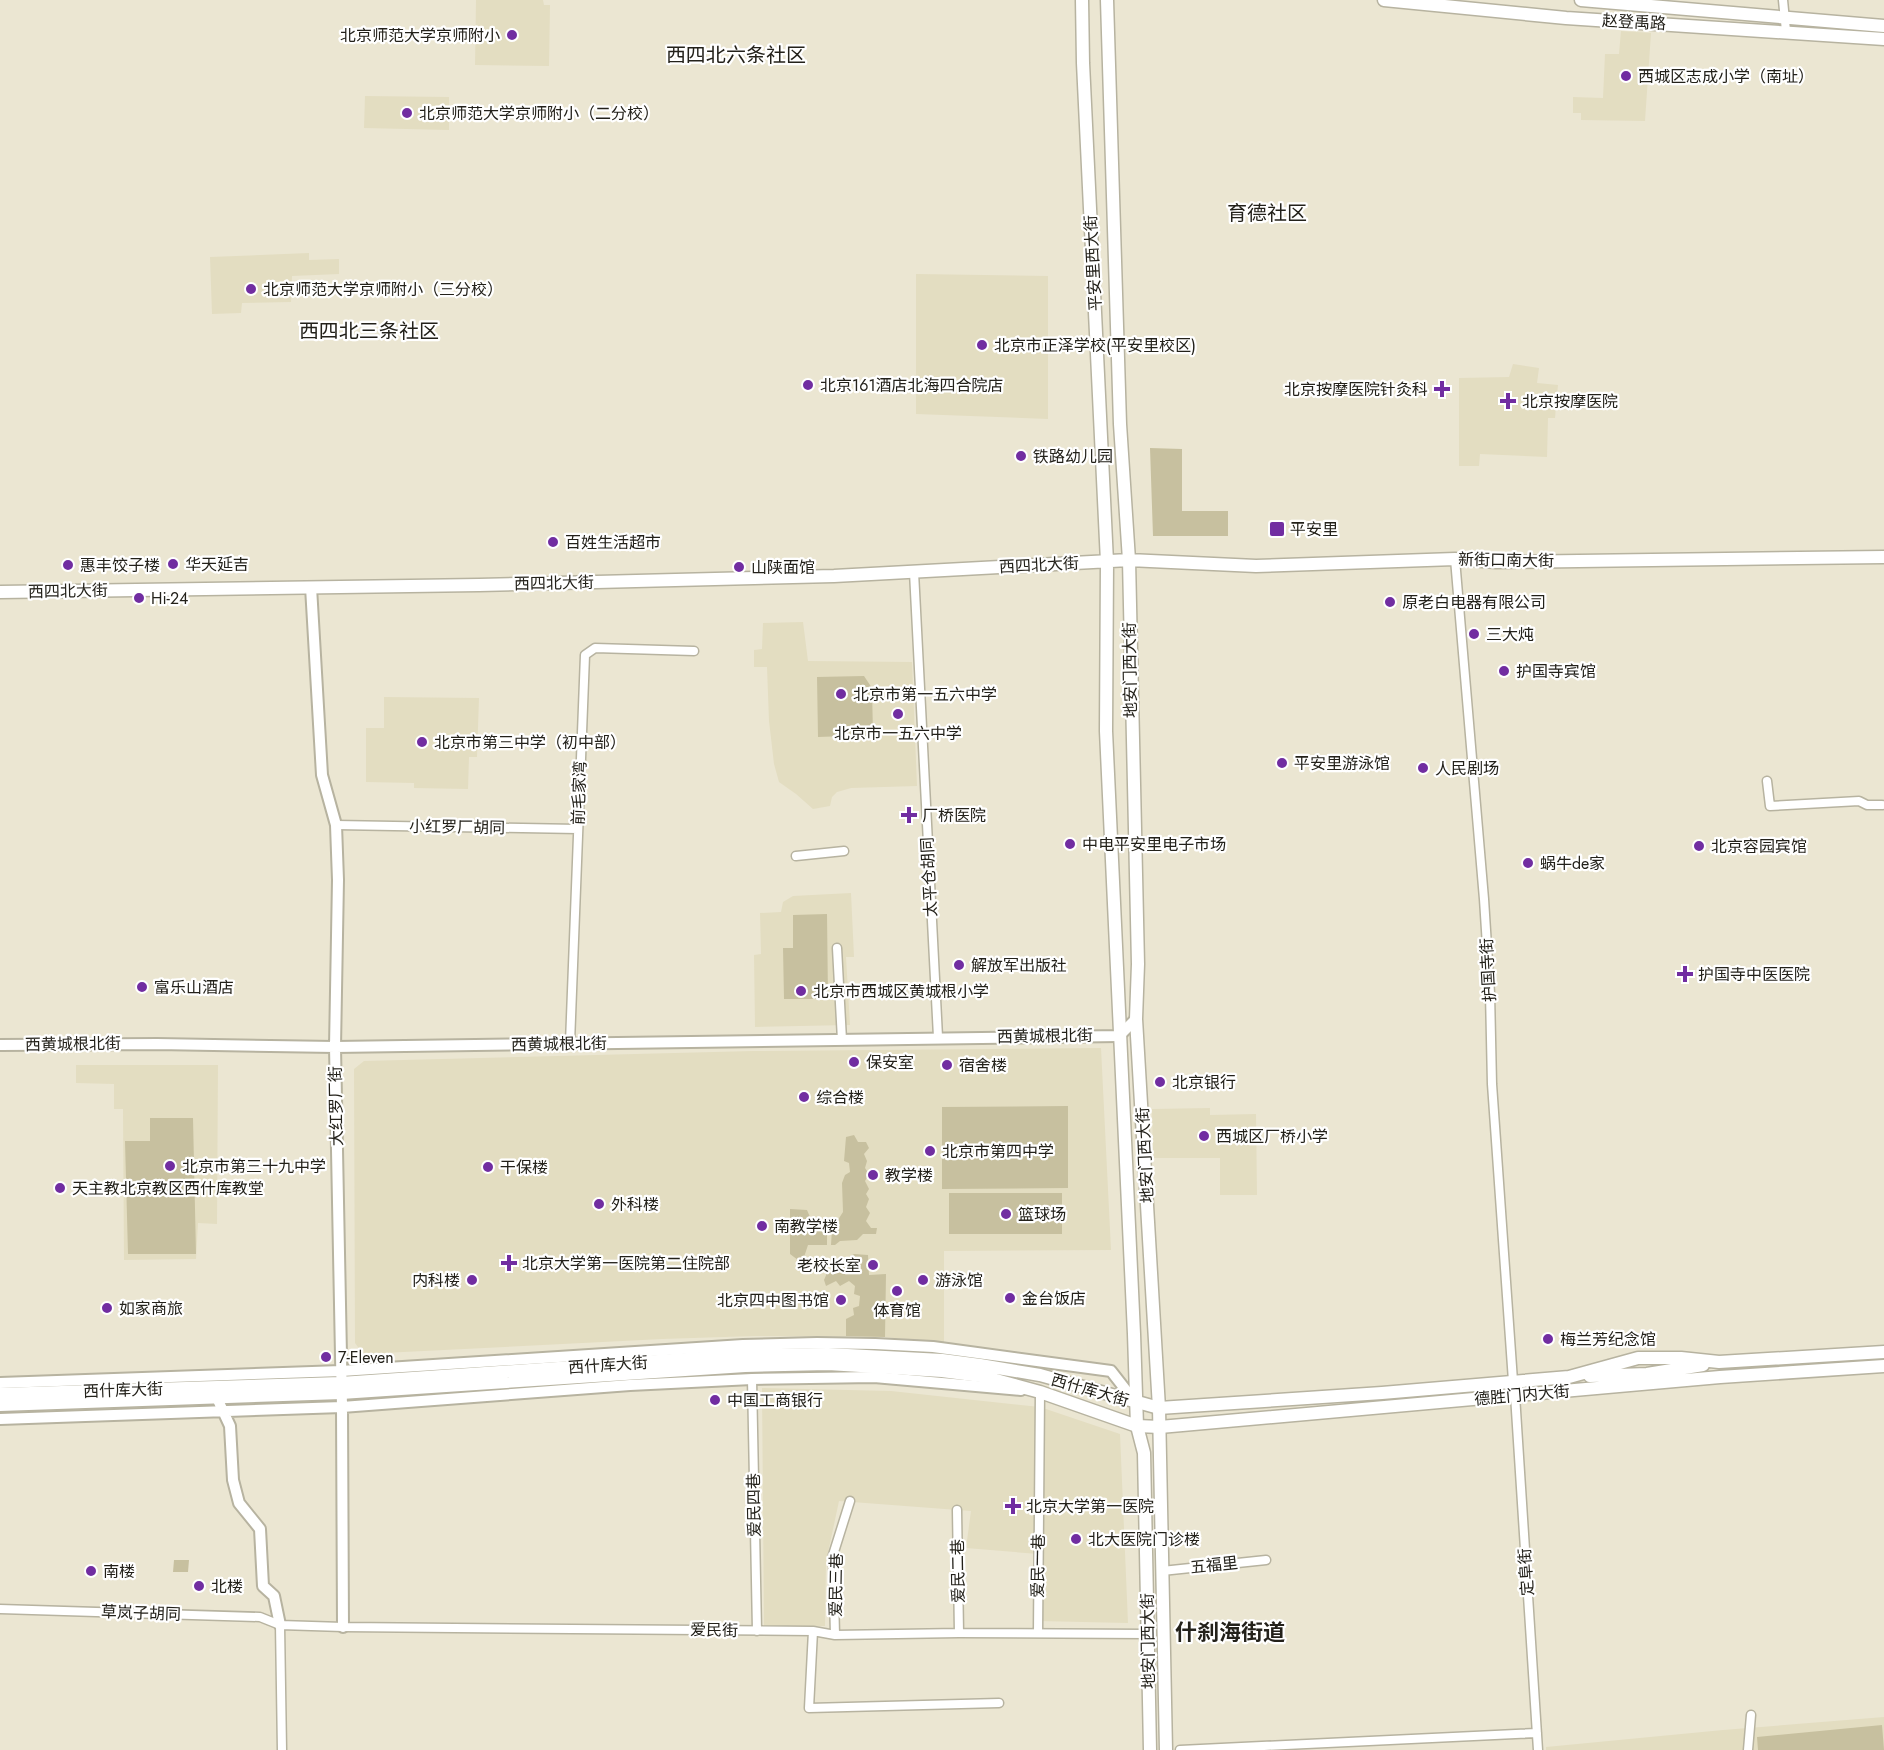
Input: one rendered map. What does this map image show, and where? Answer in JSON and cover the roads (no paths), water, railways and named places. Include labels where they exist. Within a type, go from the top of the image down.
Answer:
[{"type":"main road","name":"平安里西大街","points":[[1082,0],[1083,63],[1107,562]]},
{"type":"main road","name":"平安里西大街","points":[[1107,0],[1120,424],[1129,560]]},
{"type":"main road","name":"赵登禹路","points":[[1384,0],[1566,18],[1884,39]]},
{"type":"main road","name":"赵登禹路","points":[[1581,0],[1884,26]]},
{"type":"main road","name":"新街口南大街","points":[[1107,562],[1129,560],[1256,566],[1455,559],[1496,562],[1884,556]]},
{"type":"main road","name":"地安门西大街","points":[[1129,560],[1138,964],[1136,1019],[1160,1427],[1166,1750]]},
{"type":"main road","name":"西四北大街","points":[[0,592],[549,583],[914,572],[1107,562]]},
{"type":"main road","name":"地安门西大街","points":[[1107,562],[1106,731],[1137,1426],[1144,1453],[1150,1750]]},
{"type":"main road","name":"德胜门内大街","points":[[1160,1427],[1515,1395],[1569,1384],[1638,1358],[1681,1358],[1719,1362],[1884,1352]]},
{"type":"main road","name":"西什库大街","points":[[0,1405],[217,1398],[341,1382],[744,1355],[828,1354],[942,1360],[980,1365],[1040,1375],[1137,1403]]},
{"type":"main road","name":"西什库大街","points":[[0,1394],[828,1364],[971,1375],[1040,1392],[1137,1426],[1160,1427]]},
{"type":"main road","name":"德胜门内大街","points":[[1137,1403],[1159,1408],[1382,1393],[1514,1381],[1569,1384],[1884,1366]]},
{"type":"main road","points":[[1514,1381],[1515,1395]]},
{"type":"main road","points":[[1474,1384],[1475,1399]]},
{"type":"street","points":[[1783,0],[1786,31]]},
{"type":"street","name":"护国寺街","points":[[1455,559],[1483,887],[1490,993],[1492,1084],[1514,1381]]},
{"type":"street","name":"太平仓胡同","points":[[914,572],[938,1038]]},
{"type":"street","name":"大红罗厂街","points":[[311,587],[322,775],[336,825],[338,880],[335,1047],[342,1407],[343,1627]]},
{"type":"street","name":"前毛家湾","points":[[570,1043],[585,655],[595,648],[694,651]]},
{"type":"street","points":[[1767,781],[1770,806],[1859,801],[1867,805],[1882,805]]},
{"type":"street","name":"小红罗厂胡同","points":[[336,825],[578,828]]},
{"type":"street","points":[[796,856],[844,851]]},
{"type":"street","points":[[837,948],[842,1040]]},
{"type":"street","points":[[1119,1036],[1136,1019]]},
{"type":"street","name":"西黄城根北街","points":[[0,1045],[157,1044],[335,1047],[1119,1036]]},
{"type":"street","name":"西什库大街","points":[[0,1383],[341,1382],[743,1345],[875,1344],[933,1347],[1112,1371],[1137,1403]]},
{"type":"street","name":"西什库大街","points":[[0,1419],[342,1407],[630,1384],[752,1379],[874,1377],[1040,1392]]},
{"type":"street","name":"爱民四巷","points":[[752,1379],[757,1630]]},
{"type":"street","name":"爱民一巷","points":[[1038,1633],[1040,1392]]},
{"type":"street","name":"定阜街","points":[[1515,1395],[1538,1750]]},
{"type":"street","points":[[217,1398],[230,1426],[233,1480],[239,1503],[260,1529],[263,1586],[274,1596],[280,1625],[282,1750]]},
{"type":"street","name":"爱民三巷","points":[[835,1635],[833,1555],[850,1501]]},
{"type":"street","name":"爱民二巷","points":[[957,1510],[959,1633]]},
{"type":"street","name":"五福里","points":[[1162,1571],[1266,1560]]},
{"type":"street","name":"草岚子胡同","points":[[0,1609],[260,1617],[280,1625]]},
{"type":"street","name":"爱民街","points":[[280,1625],[813,1631],[835,1635],[1148,1634]]},
{"type":"street","points":[[813,1631],[809,1708],[999,1702]]},
{"type":"street","points":[[1748,1750],[1751,1715]]},
{"type":"street","points":[[1180,1750],[1537,1733]]},
{"type":"place","name":"北京师范大学京师附小","points":[[512,35]]},
{"type":"place","name":"西城区志成小学（南址）","points":[[1626,76]]},
{"type":"place","name":"北京师范大学京师附小（二分校）","points":[[407,113]]},
{"type":"place","name":"北京师范大学京师附小（三分校）","points":[[251,289]]},
{"type":"place","name":"北京市正泽学校(平安里校区)","points":[[982,345]]},
{"type":"place","name":"北京161酒店北海四合院店","points":[[808,385]]},
{"type":"place","name":"北京按摩医院针灸科","points":[[1442,389]]},
{"type":"place","name":"北京按摩医院","points":[[1508,401]]},
{"type":"place","name":"铁路幼儿园","points":[[1021,456]]},
{"type":"place","name":"平安里","points":[[1277,529]]},
{"type":"place","name":"百姓生活超市","points":[[553,542]]},
{"type":"place","name":"华天延吉","points":[[173,564]]},
{"type":"place","name":"惠丰饺子楼","points":[[68,565]]},
{"type":"place","name":"山陕面馆","points":[[739,567]]},
{"type":"place","name":"Hi-24","points":[[139,598]]},
{"type":"place","name":"原老白电器有限公司","points":[[1390,602]]},
{"type":"place","name":"三大炖","points":[[1474,634]]},
{"type":"place","name":"护国寺宾馆","points":[[1504,671]]},
{"type":"place","name":"北京市第一五六中学","points":[[841,694]]},
{"type":"place","name":"北京市一五六中学","points":[[898,714]]},
{"type":"place","name":"北京市第三中学（初中部）","points":[[422,742]]},
{"type":"place","name":"平安里游泳馆","points":[[1282,763]]},
{"type":"place","name":"人民剧场","points":[[1423,768]]},
{"type":"place","name":"厂桥医院","points":[[909,815]]},
{"type":"place","name":"中电平安里电子市场","points":[[1070,844]]},
{"type":"place","name":"北京容园宾馆","points":[[1699,846]]},
{"type":"place","name":"蜗牛de家","points":[[1528,863]]},
{"type":"place","name":"解放军出版社","points":[[959,965]]},
{"type":"place","name":"护国寺中医医院","points":[[1685,974]]},
{"type":"place","name":"富乐山酒店","points":[[142,987]]},
{"type":"place","name":"北京市西城区黄城根小学","points":[[801,991]]},
{"type":"place","name":"保安室","points":[[854,1062]]},
{"type":"place","name":"宿舍楼","points":[[947,1065]]},
{"type":"place","name":"北京银行","points":[[1160,1082]]},
{"type":"place","name":"综合楼","points":[[804,1097]]},
{"type":"place","name":"西城区厂桥小学","points":[[1204,1136]]},
{"type":"place","name":"北京市第四中学","points":[[930,1151]]},
{"type":"place","name":"北京市第三十九中学","points":[[170,1166]]},
{"type":"place","name":"干保楼","points":[[488,1167]]},
{"type":"place","name":"教学楼","points":[[873,1175]]},
{"type":"place","name":"天主教北京教区西什库教堂","points":[[60,1188]]},
{"type":"place","name":"外科楼","points":[[599,1204]]},
{"type":"place","name":"篮球场","points":[[1006,1214]]},
{"type":"place","name":"南教学楼","points":[[762,1226]]},
{"type":"place","name":"北京大学第一医院第二住院部","points":[[509,1263]]},
{"type":"place","name":"老校长室","points":[[873,1265]]},
{"type":"place","name":"内科楼","points":[[472,1280]]},
{"type":"place","name":"游泳馆","points":[[923,1280]]},
{"type":"place","name":"体育馆","points":[[897,1291]]},
{"type":"place","name":"金台饭店","points":[[1010,1298]]},
{"type":"place","name":"北京四中图书馆","points":[[841,1300]]},
{"type":"place","name":"如家商旅","points":[[107,1308]]},
{"type":"place","name":"梅兰芳纪念馆","points":[[1548,1339]]},
{"type":"place","name":"7-Eleven","points":[[326,1357]]},
{"type":"place","name":"中国工商银行","points":[[715,1400]]},
{"type":"place","name":"北京大学第一医院","points":[[1013,1506]]},
{"type":"place","name":"北大医院门诊楼","points":[[1076,1539]]},
{"type":"place","name":"南楼","points":[[91,1571]]},
{"type":"place","name":"北楼","points":[[199,1586]]},
{"type":"district","name":"西四北六条社区","points":[[736,55]]},
{"type":"district","name":"育德社区","points":[[1267,213]]},
{"type":"district","name":"西四北三条社区","points":[[369,331]]},
{"type":"district","name":"什刹海街道","points":[[1230,1632]]}]
